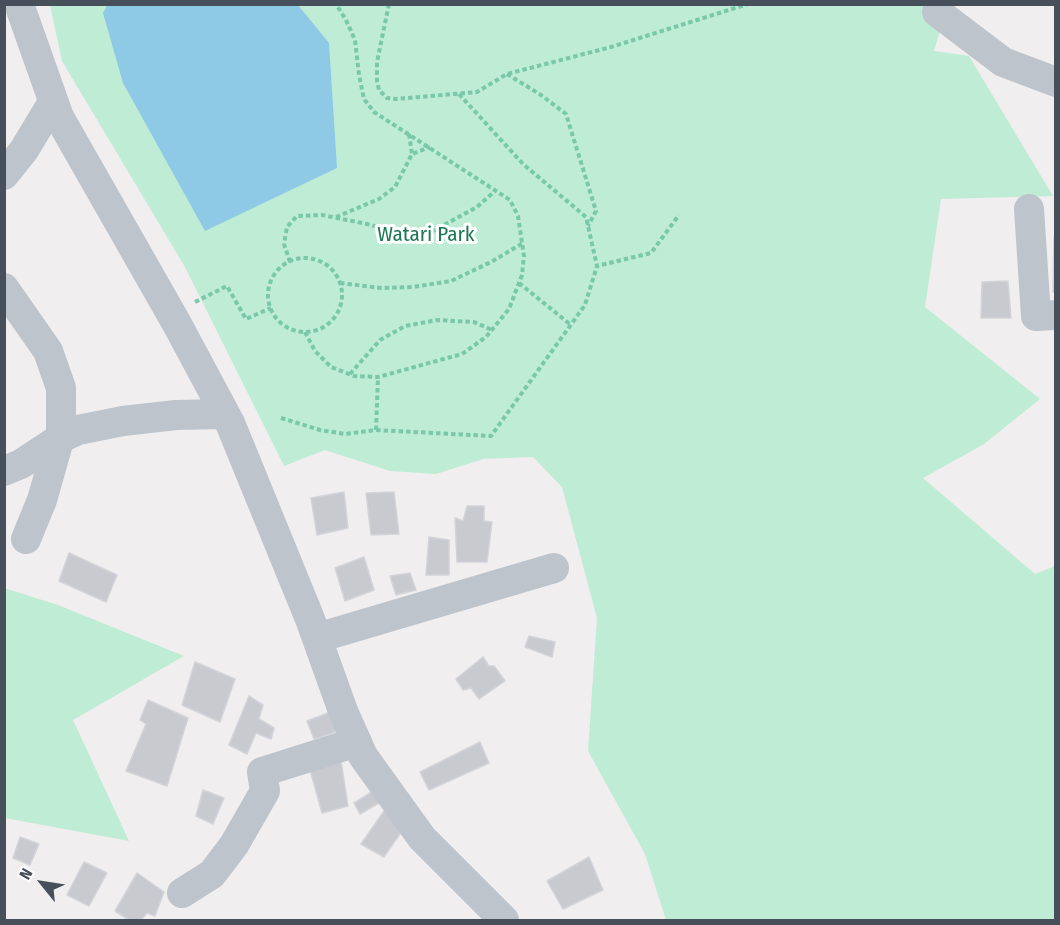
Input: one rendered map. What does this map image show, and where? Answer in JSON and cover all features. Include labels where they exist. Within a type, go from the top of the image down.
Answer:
[{"type":"street","points":[[19,4],[59,117],[177,324],[225,414],[267,513],[317,638],[343,711],[360,749],[422,838],[504,921]]},
{"type":"street","points":[[937,12],[1003,62],[1056,82]]},
{"type":"street","points":[[4,176],[24,150],[53,102]]},
{"type":"street","points":[[1029,209],[1036,316],[1056,315]]},
{"type":"street","points":[[4,288],[48,351],[61,388],[61,433],[42,500],[26,538]]},
{"type":"street","points":[[4,471],[21,464],[59,439],[78,430],[123,421],[176,415],[225,414]]},
{"type":"street","points":[[317,638],[554,568]]},
{"type":"street","points":[[182,893],[212,874],[234,844],[265,791],[262,772],[360,749]]},
{"type":"path","points":[[305,332],[315,351],[332,367],[350,374],[378,377],[462,354],[486,336],[509,309],[522,275],[523,243],[518,216],[510,200],[374,112],[364,99],[355,40],[336,4]]},
{"type":"path","points":[[389,4],[377,62],[377,81],[379,90],[387,98],[396,99],[477,92],[507,74],[611,47],[748,4]]},
{"type":"path","points":[[507,74],[566,114],[596,211],[588,226]]},
{"type":"path","points":[[282,418],[320,430],[345,434],[376,430],[491,436],[585,305],[597,266],[586,217],[523,164],[458,93]]},
{"type":"path","points":[[335,217],[379,199],[395,187],[412,154],[408,133]]},
{"type":"path","points":[[412,154],[430,147]]},
{"type":"path","points":[[290,262],[284,244],[287,227],[297,216],[335,217],[404,234],[433,231],[477,207],[495,190]]},
{"type":"path","points":[[597,266],[651,253],[679,215]]},
{"type":"path","points":[[340,283],[381,288],[451,281],[491,262],[523,243]]},
{"type":"path","points":[[307,258],[319,260],[338,276],[343,300],[339,312],[323,329],[305,332],[288,329],[278,321],[271,308],[268,299],[274,275],[290,262],[307,258]]},
{"type":"path","points":[[519,284],[571,325]]},
{"type":"path","points":[[246,319],[271,308]]},
{"type":"path","points":[[350,374],[380,340],[405,326],[437,320],[474,322],[492,330]]},
{"type":"path","points":[[376,430],[378,377]]},
{"type":"green space","name":"Watari Park","points":[[50,5],[948,5],[934,51],[969,56],[1053,196],[941,199],[925,307],[1040,399],[984,444],[923,478],[1035,574],[1055,566],[1055,920],[666,920],[645,854],[588,751],[597,618],[562,487],[533,457],[483,459],[436,474],[390,471],[325,450],[284,466],[185,267],[62,61]]},
{"type":"green space","points":[[4,588],[58,605],[184,656],[73,720],[129,841],[5,818]]},
{"type":"water","points":[[108,4],[298,5],[329,43],[337,168],[205,231],[123,83],[103,13]]},
{"type":"building","points":[[1054,237],[1056,237],[1056,292],[1053,292]]},
{"type":"building","points":[[1008,281],[1011,318],[981,318],[982,282]]},
{"type":"building","points":[[344,492],[348,528],[317,535],[311,498]]},
{"type":"building","points":[[394,492],[399,534],[371,535],[366,493]]},
{"type":"building","points":[[467,506],[484,506],[484,521],[492,522],[487,562],[457,562],[455,518],[463,521]]},
{"type":"building","points":[[429,537],[449,540],[449,575],[426,575]]},
{"type":"building","points":[[69,553],[117,575],[106,602],[59,581]]},
{"type":"building","points":[[364,557],[374,590],[345,601],[335,568]]},
{"type":"building","points":[[410,573],[416,590],[396,595],[390,576]]},
{"type":"building","points":[[529,636],[555,642],[552,657],[525,647]]},
{"type":"building","points":[[483,657],[489,666],[494,666],[505,681],[479,699],[471,688],[463,690],[456,679]]},
{"type":"building","points":[[195,662],[235,679],[220,722],[182,705]]},
{"type":"building","points":[[249,696],[263,705],[259,719],[274,728],[271,739],[256,733],[247,754],[229,745]]},
{"type":"building","points":[[148,700],[188,718],[167,786],[126,771],[146,724],[140,720]]},
{"type":"building","points":[[333,711],[342,730],[314,739],[307,721]]},
{"type":"building","points":[[480,742],[489,763],[429,790],[420,772]]},
{"type":"building","points":[[341,761],[348,806],[322,813],[310,770]]},
{"type":"building","points":[[378,788],[384,800],[360,814],[354,803]]},
{"type":"building","points":[[203,790],[224,798],[213,824],[196,816]]},
{"type":"building","points":[[384,811],[406,825],[384,857],[361,844]]},
{"type":"building","points":[[20,837],[39,844],[30,865],[13,858]]},
{"type":"building","points":[[589,857],[603,890],[563,909],[547,881]]},
{"type":"building","points":[[84,862],[107,873],[89,906],[67,895]]},
{"type":"building","points":[[137,873],[164,892],[155,916],[147,913],[141,920],[129,920],[115,911]]}]
